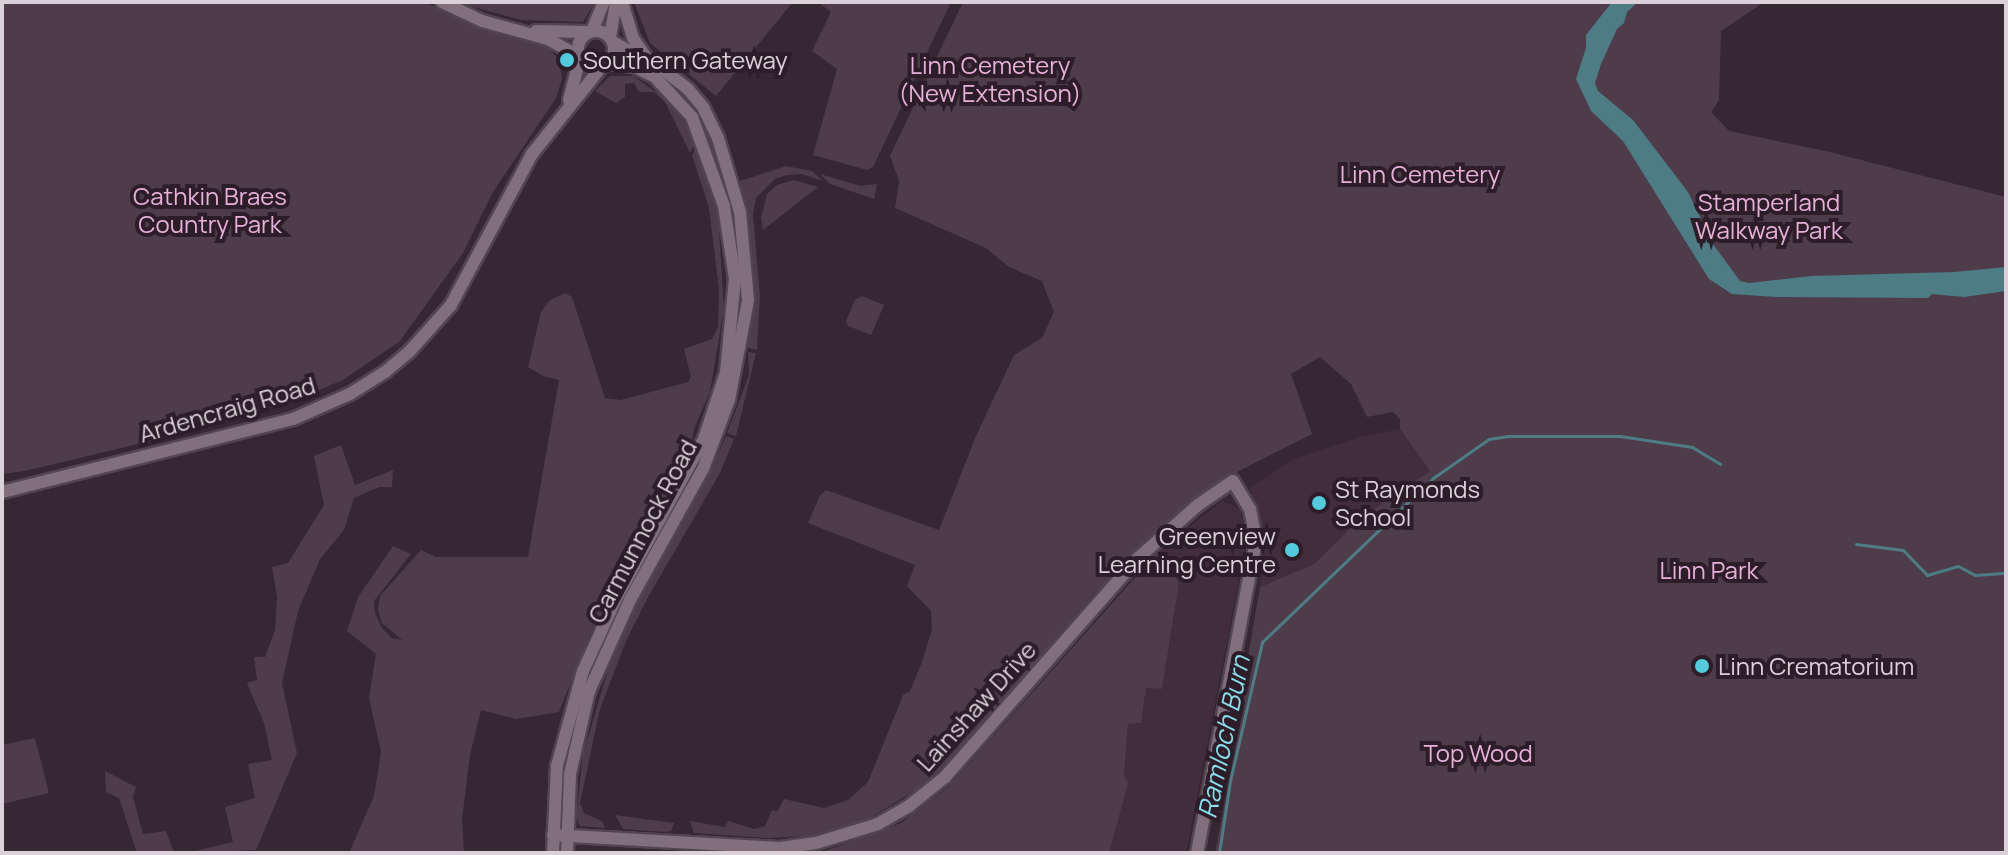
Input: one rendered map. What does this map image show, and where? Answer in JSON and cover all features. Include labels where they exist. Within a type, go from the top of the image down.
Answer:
[{"type":"street","points":[[442,2],[482,21],[548,39],[590,66],[605,65],[614,54],[612,39],[616,2]]},
{"type":"street","points":[[580,57],[580,40],[590,31],[604,2]]},
{"type":"street","points":[[622,2],[633,38],[647,58]]},
{"type":"street","points":[[521,31],[590,31],[612,39]]},
{"type":"street","name":"Carmunnock Road","points":[[567,853],[574,746],[589,691],[630,600],[703,469],[729,400],[748,300],[740,212],[718,138],[703,107],[688,89],[647,58],[612,39]]},
{"type":"street","name":"Ardencraig Road","points":[[562,114],[574,89],[580,57]]},
{"type":"street","name":"Carmunnock Road","points":[[553,853],[557,766],[583,671],[616,599],[704,439],[726,372],[735,279],[724,206],[692,117],[655,77],[633,66],[605,65]]},
{"type":"street","name":"Ardencraig Road","points":[[2,492],[293,419],[368,383],[409,352],[451,305],[532,154],[605,65]]},
{"type":"street","name":"Lainshaw Drive","points":[[553,835],[780,848],[840,837],[878,824],[909,806],[945,777],[1137,559],[1198,505],[1233,481],[1250,509],[1256,541],[1197,853]]},
{"type":"shaded area","name":"St Raymonds School","points":[[1400,429],[1431,471],[1361,518],[1314,564],[1260,587],[1263,528],[1250,488],[1293,459],[1361,437]]},
{"type":"shaded area","points":[[1222,501],[1240,509],[1247,538],[1186,853],[1109,853],[1127,784],[1124,775],[1128,724],[1141,723],[1146,688],[1162,689],[1179,583],[1157,553]]},
{"type":"green space","name":"Cathkin Braes Country Park","points":[[2,2],[424,2],[513,38],[547,47],[559,59],[562,79],[556,98],[493,192],[463,253],[400,341],[343,380],[291,402],[209,427],[2,474]]},
{"type":"green space","points":[[456,2],[595,2],[583,22],[521,20]]},
{"type":"green space","points":[[634,2],[793,2],[716,96],[650,43]]},
{"type":"green space","points":[[818,2],[951,2],[873,167],[867,170],[813,155],[837,69],[812,51],[831,12]]},
{"type":"green space","name":"Linn Park","points":[[963,2],[1764,2],[1721,31],[1719,100],[1711,112],[1729,131],[1830,152],[2006,197],[2006,853],[1215,853],[1244,704],[1240,703],[1260,587],[1314,564],[1361,518],[1430,471],[1400,429],[1400,419],[1393,412],[1367,417],[1351,384],[1320,357],[1291,374],[1312,434],[1239,471],[1178,513],[1094,594],[959,751],[922,786],[862,823],[812,836],[766,838],[694,833],[690,821],[725,827],[728,821],[754,829],[765,826],[772,810],[777,812],[784,799],[824,808],[848,800],[868,782],[903,695],[910,691],[922,662],[932,629],[931,611],[907,586],[915,565],[808,523],[820,495],[826,490],[939,530],[976,436],[1014,355],[1042,338],[1054,312],[1042,281],[1009,267],[986,248],[895,208],[899,181],[890,156]]},
{"type":"green space","points":[[610,76],[633,76],[666,99],[696,142],[690,153],[665,102],[654,92],[639,92],[634,83],[625,84],[625,97],[616,103],[595,91]]},
{"type":"green space","points":[[697,146],[718,214],[724,308],[710,392],[695,426],[688,456],[593,627],[559,712],[516,719],[481,710],[470,755],[462,819],[464,853],[349,853],[374,796],[381,752],[369,698],[376,654],[347,631],[358,597],[393,546],[411,554],[374,601],[375,613],[382,628],[392,638],[402,640],[382,623],[378,610],[380,596],[421,550],[436,557],[528,557],[559,380],[543,376],[528,367],[541,312],[550,300],[565,293],[572,297],[605,398],[621,400],[688,382],[691,377],[684,349],[712,339],[718,327],[719,289],[709,208],[692,155]]},
{"type":"green space","points":[[786,166],[812,171],[823,181],[801,174],[787,175],[775,179],[756,198],[753,214],[760,296],[757,350],[748,348],[751,253],[740,181]]},
{"type":"green space","points":[[820,174],[861,186],[877,184],[874,199],[830,184]]},
{"type":"green space","points":[[794,180],[818,187],[763,230],[761,218],[767,194],[777,185]]},
{"type":"green space","points":[[862,296],[884,305],[871,335],[848,326],[846,321],[855,300]]},
{"type":"green space","points":[[748,352],[756,353],[736,436],[727,433],[749,375]]},
{"type":"green space","points":[[726,436],[734,439],[720,473],[647,599],[626,641],[600,709],[580,803],[584,813],[602,821],[605,828],[580,826],[576,817],[583,754],[610,663],[641,595],[708,477]]},
{"type":"green space","points":[[341,445],[355,485],[393,470],[392,487],[379,487],[354,498],[344,530],[320,559],[298,611],[282,683],[297,753],[256,850],[186,853],[233,842],[225,807],[255,798],[248,764],[272,760],[264,723],[247,683],[257,680],[254,657],[265,657],[275,630],[277,597],[272,567],[288,563],[324,505],[314,456]]},
{"type":"green space","points":[[1157,553],[1179,583],[1162,689],[1146,688],[1141,723],[1128,724],[1124,775],[1128,783],[1109,853],[819,853],[901,823],[949,786]]},
{"type":"green space","points":[[35,738],[49,793],[2,804],[2,745]]},
{"type":"green space","points":[[105,771],[136,787],[133,797],[143,834],[166,831],[174,853],[137,853],[119,798],[106,792]]},
{"type":"green space","points":[[615,815],[674,823],[671,831],[665,832],[623,829]]},
{"type":"water","points":[[1612,2],[1638,2],[1627,12],[1601,64],[1595,83],[1598,91],[1633,120],[1688,192],[1713,244],[1740,281],[1749,283],[1812,276],[1954,272],[2006,267],[2006,291],[1964,297],[1932,294],[1928,298],[1776,297],[1732,294],[1709,279],[1623,141],[1591,111],[1576,79],[1586,48],[1586,35]]},
{"type":"waterway","name":"Ramloch Burn","points":[[1219,853],[1230,781],[1262,642],[1433,478],[1489,439],[1508,436],[1620,436],[1692,447],[1720,464]]},
{"type":"waterway","name":"Ramloch Burn","points":[[1856,544],[1903,550],[1927,575],[1958,566],[1975,575],[2006,573]]},
{"type":"place","name":"Southern Gateway","points":[[567,60]]},
{"type":"place","name":"St Raymonds School","points":[[1319,503]]},
{"type":"place","name":"Greenview Learning Centre","points":[[1292,550]]},
{"type":"place","name":"Linn Crematorium","points":[[1702,666]]},
{"type":"park label","name":"Linn Cemetery (New Extension)","points":[[990,79]]},
{"type":"park label","name":"Linn Cemetery","points":[[1420,174]]},
{"type":"park label","name":"Stamperland Walkway Park","points":[[1769,216]]},
{"type":"park label","name":"Top Wood","points":[[1478,753]]}]
